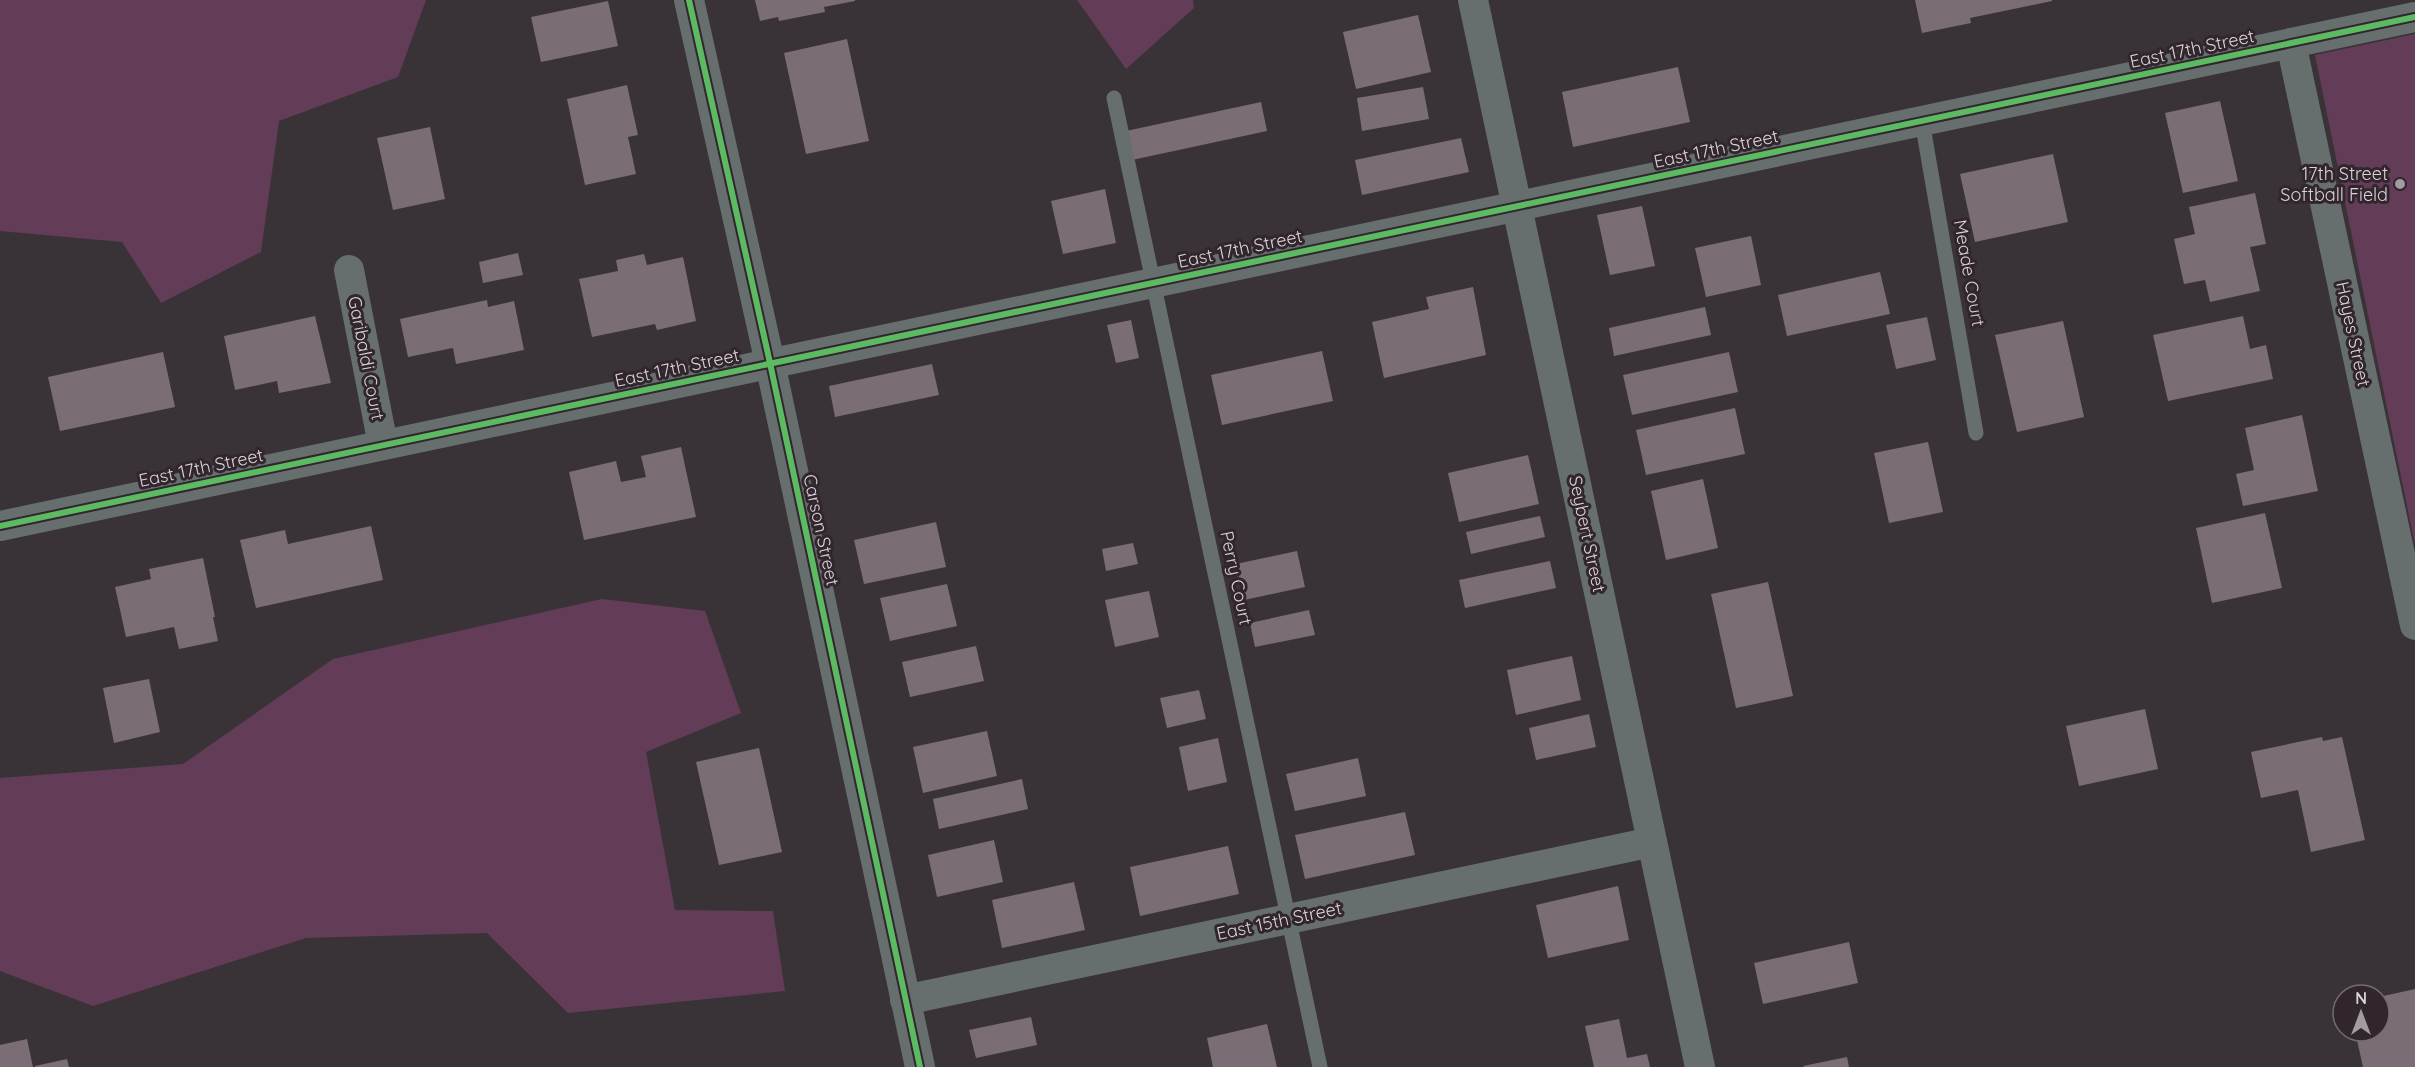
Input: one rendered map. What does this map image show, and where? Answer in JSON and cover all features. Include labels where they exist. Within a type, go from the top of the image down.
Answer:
[{"type":"street","name":"Carson Street","points":[[689,0],[770,363],[920,1067]]},
{"type":"street","name":"Seybert Street","points":[[1473,0],[1700,1067]]},
{"type":"street","name":"East 17th Street","points":[[0,526],[2415,17]]},
{"type":"street","name":"Hayes Street","points":[[2291,43],[2415,625]]},
{"type":"street","name":"Garibaldi Court","points":[[349,270],[383,445]]},
{"type":"street","name":"East 15th Street","points":[[905,1000],[1652,842]]},
{"type":"lane","name":"Perry Court","points":[[1114,98],[1320,1067]]},
{"type":"lane","name":"Meade Court","points":[[1922,121],[1976,432]]},
{"type":"shaded area","points":[[0,0],[426,0],[398,77],[279,121],[261,252],[161,303],[122,242],[0,231]]},
{"type":"shaded area","points":[[1077,0],[1193,0],[1194,8],[1126,69]]},
{"type":"shaded area","points":[[2415,34],[2415,545],[2315,55]]},
{"type":"shaded area","points":[[602,599],[705,611],[741,713],[646,752],[675,910],[773,911],[785,991],[568,1013],[487,933],[306,938],[93,1006],[0,971],[0,778],[183,764],[333,659]]},
{"type":"building","points":[[755,0],[855,1],[824,7],[825,12],[779,21],[778,17],[760,21]]},
{"type":"building","points":[[1915,0],[2052,1],[1970,18],[1971,23],[1922,33]]},
{"type":"building","points":[[608,1],[618,46],[541,62],[531,17]]},
{"type":"building","points":[[1418,15],[1431,72],[1356,89],[1343,32]]},
{"type":"building","points":[[847,39],[869,141],[806,154],[784,53]]},
{"type":"building","points":[[1678,67],[1690,122],[1573,147],[1562,92]]},
{"type":"building","points":[[627,85],[638,135],[628,137],[636,174],[585,185],[567,99]]},
{"type":"building","points":[[1423,87],[1429,119],[1362,131],[1357,98]]},
{"type":"building","points":[[2220,101],[2238,181],[2183,193],[2165,113]]},
{"type":"building","points":[[1261,102],[1267,131],[1132,160],[1126,131]]},
{"type":"building","points":[[430,127],[445,199],[393,210],[377,138]]},
{"type":"building","points":[[1461,138],[1469,172],[1362,195],[1355,160]]},
{"type":"building","points":[[2053,154],[2068,222],[1975,242],[1960,174]]},
{"type":"building","points":[[1105,189],[1116,243],[1063,254],[1051,201]]},
{"type":"building","points":[[2255,193],[2266,244],[2250,247],[2260,291],[2210,302],[2205,280],[2184,284],[2174,239],[2195,234],[2189,207]]},
{"type":"building","points":[[1642,206],[1655,266],[1610,275],[1597,215]]},
{"type":"building","points":[[1751,236],[1761,285],[1706,297],[1695,248]]},
{"type":"building","points":[[518,253],[523,275],[483,283],[479,262]]},
{"type":"building","points":[[644,254],[647,265],[683,257],[696,321],[657,330],[655,324],[592,337],[579,279],[618,271],[616,260]]},
{"type":"building","points":[[1880,272],[1890,314],[1787,336],[1778,295]]},
{"type":"building","points":[[1473,287],[1486,355],[1384,378],[1372,322],[1429,309],[1426,297]]},
{"type":"building","points":[[487,300],[488,307],[514,301],[524,350],[456,364],[453,348],[408,357],[400,319]]},
{"type":"building","points":[[1705,307],[1711,335],[1614,356],[1609,328]]},
{"type":"building","points":[[315,316],[331,383],[279,393],[277,381],[235,390],[224,336]]},
{"type":"building","points":[[2243,316],[2250,349],[2266,345],[2273,379],[2168,401],[2153,335]]},
{"type":"building","points":[[1927,317],[1936,360],[1896,369],[1886,325]]},
{"type":"building","points":[[1131,320],[1139,358],[1116,363],[1107,325]]},
{"type":"building","points":[[2063,321],[2084,417],[2017,432],[1995,335]]},
{"type":"building","points":[[1322,351],[1333,401],[1222,425],[1211,375]]},
{"type":"building","points":[[163,352],[175,407],[60,431],[48,377]]},
{"type":"building","points":[[1729,352],[1738,392],[1632,415],[1623,375]]},
{"type":"building","points":[[932,364],[939,395],[835,417],[829,386]]},
{"type":"building","points":[[1735,408],[1745,454],[1646,475],[1636,430]]},
{"type":"building","points":[[2302,415],[2318,491],[2243,506],[2236,474],[2254,470],[2245,428]]},
{"type":"building","points":[[1928,442],[1943,512],[1889,523],[1874,453]]},
{"type":"building","points":[[681,447],[696,517],[584,540],[569,472],[616,461],[621,482],[646,477],[641,456]]},
{"type":"building","points":[[1528,455],[1539,504],[1459,522],[1448,473]]},
{"type":"building","points":[[1703,479],[1718,548],[1666,560],[1651,491]]},
{"type":"building","points":[[2265,513],[2282,588],[2212,603],[2196,528]]},
{"type":"building","points":[[1540,516],[1545,537],[1471,554],[1466,532]]},
{"type":"building","points":[[936,522],[946,567],[864,584],[854,540]]},
{"type":"building","points":[[371,526],[383,580],[256,608],[240,540],[285,530],[288,544]]},
{"type":"building","points":[[1133,543],[1138,564],[1106,571],[1102,549]]},
{"type":"building","points":[[1297,551],[1305,587],[1244,600],[1236,564]]},
{"type":"building","points":[[203,558],[218,641],[179,649],[174,627],[126,637],[115,587],[151,579],[149,569]]},
{"type":"building","points":[[1550,561],[1556,588],[1465,608],[1459,580]]},
{"type":"building","points":[[1768,582],[1793,696],[1736,708],[1711,594]]},
{"type":"building","points":[[947,584],[957,626],[890,641],[880,598]]},
{"type":"building","points":[[1149,591],[1159,637],[1115,647],[1105,600]]},
{"type":"building","points":[[1309,610],[1315,635],[1255,647],[1250,623]]},
{"type":"building","points":[[976,646],[984,681],[910,697],[902,662]]},
{"type":"building","points":[[1572,656],[1581,700],[1516,715],[1507,670]]},
{"type":"building","points":[[149,679],[160,732],[114,743],[103,688]]},
{"type":"building","points":[[1199,690],[1206,719],[1167,728],[1160,698]]},
{"type":"building","points":[[2145,709],[2158,769],[2079,786],[2066,726]]},
{"type":"building","points":[[1589,714],[1596,747],[1536,760],[1529,728]]},
{"type":"building","points":[[987,731],[997,776],[923,793],[913,747]]},
{"type":"building","points":[[2322,737],[2323,741],[2342,737],[2365,840],[2311,852],[2298,790],[2261,798],[2251,752]]},
{"type":"building","points":[[1218,738],[1227,782],[1188,791],[1179,747]]},
{"type":"building","points":[[759,748],[782,852],[719,865],[696,762]]},
{"type":"building","points":[[1358,758],[1366,796],[1295,811],[1286,774]]},
{"type":"building","points":[[1022,779],[1028,809],[939,829],[933,799]]},
{"type":"building","points":[[1405,812],[1415,855],[1305,879],[1295,835]]},
{"type":"building","points":[[994,840],[1003,882],[937,897],[928,855]]},
{"type":"building","points":[[1228,846],[1239,894],[1140,916],[1130,867]]},
{"type":"building","points":[[1074,882],[1085,930],[1002,948],[992,900]]},
{"type":"building","points":[[1618,886],[1629,940],[1548,958],[1536,905]]},
{"type":"building","points":[[1849,942],[1858,983],[1763,1004],[1754,963]]},
{"type":"building","points":[[2415,989],[2415,1067],[2363,1067],[2358,1043],[2391,1043],[2391,994]]},
{"type":"building","points":[[1031,1017],[1037,1045],[976,1058],[969,1030]]},
{"type":"building","points":[[1619,1019],[1627,1058],[1647,1054],[1650,1067],[1594,1067],[1585,1026]]},
{"type":"building","points":[[1267,1024],[1277,1067],[1213,1067],[1207,1038]]},
{"type":"building","points":[[27,1039],[33,1067],[0,1067],[0,1045]]},
{"type":"building","points":[[1847,1057],[1849,1067],[1803,1066]]},
{"type":"building","points":[[67,1059],[69,1067],[35,1067],[35,1066]]},
{"type":"cycle path","points":[[689,0],[770,363],[920,1067]]},
{"type":"cycle path","points":[[0,526],[2415,17]]},
{"type":"place","name":"17th Street Softball Field","points":[[2400,184]]}]
